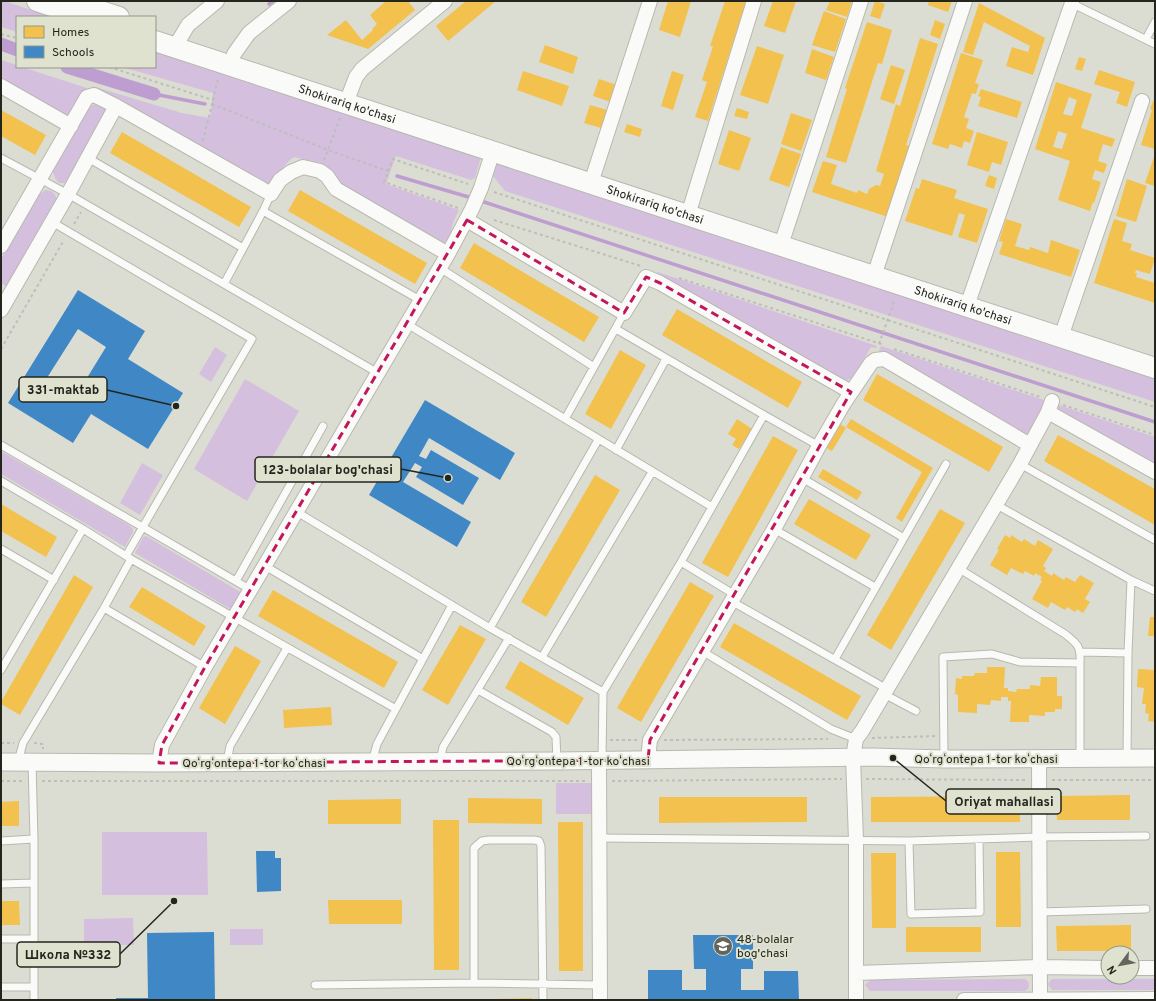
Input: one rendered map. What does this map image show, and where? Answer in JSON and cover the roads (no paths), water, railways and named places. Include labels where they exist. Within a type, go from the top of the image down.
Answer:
[{"type":"main road","points":[[54,2],[82,16]]},
{"type":"main road","points":[[54,2],[115,16]]},
{"type":"main road","name":"Shokirariq ko'chasi","points":[[156,30],[178,42],[228,59],[876,270],[1063,330],[1155,353]]},
{"type":"main road","name":"Shokirariq ko'chasi","points":[[156,41],[178,42]]},
{"type":"main road","name":"Shokirariq ko'chasi","points":[[348,98],[493,151],[593,177]]},
{"type":"main road","name":"Shokirariq ko'chasi","points":[[876,270],[901,284],[969,300]]},
{"type":"main road","name":"Shokirariq ko'chasi","points":[[1063,330],[1155,368]]},
{"type":"street","points":[[178,42],[188,25],[217,1]]},
{"type":"street","points":[[228,59],[249,33],[289,1]]},
{"type":"street","points":[[348,98],[356,77],[362,70],[444,1]]},
{"type":"street","points":[[593,177],[650,1]]},
{"type":"street","points":[[690,209],[754,1]]},
{"type":"street","points":[[783,239],[861,1]]},
{"type":"street","points":[[876,270],[965,1]]},
{"type":"street","points":[[969,300],[1069,2]]},
{"type":"street","points":[[1,86],[71,126]]},
{"type":"street","points":[[3,238],[40,180],[87,97],[94,95],[200,153],[270,194],[280,180],[291,172],[303,167],[320,171],[328,176],[336,190],[448,254]]},
{"type":"street","points":[[1063,330],[1142,101]]},
{"type":"street","points":[[3,301],[52,222],[116,106]]},
{"type":"street","points":[[159,763],[162,745],[205,667],[440,268],[470,214],[493,151]]},
{"type":"street","points":[[470,214],[624,313],[648,273],[660,283],[851,392]]},
{"type":"street","points":[[648,760],[650,740],[774,528],[819,446],[851,392],[871,363],[879,359],[884,359],[1030,444]]},
{"type":"street","points":[[856,1000],[856,840],[855,778],[853,758],[856,739],[1020,464],[1050,406],[1155,472]]},
{"type":"street","name":"Qoʻrgʻontepa 1-tor koʻchasi","points":[[1,762],[227,763],[853,758],[1155,758]]},
{"type":"street","points":[[1039,759],[1040,999]]},
{"type":"street","points":[[600,761],[600,1000]]},
{"type":"street","points":[[856,973],[1040,967],[1100,968]]},
{"type":"street","points":[[1140,968],[1155,968]]},
{"type":"street","points":[[964,1000],[1155,999]]},
{"type":"lane","points":[[1069,2],[1155,44]]},
{"type":"lane","points":[[1146,39],[1155,22]]},
{"type":"lane","points":[[1,158],[68,194],[378,373]]},
{"type":"lane","points":[[88,158],[243,248]]},
{"type":"lane","points":[[224,284],[263,211],[270,194]]},
{"type":"lane","points":[[263,211],[420,300]]},
{"type":"lane","points":[[34,1000],[34,839],[32,781],[25,762],[23,743],[104,608],[143,528],[252,339],[52,222]]},
{"type":"lane","points":[[440,268],[594,367]]},
{"type":"lane","points":[[565,419],[624,313]]},
{"type":"lane","points":[[406,324],[712,507]]},
{"type":"lane","points":[[616,329],[819,446]]},
{"type":"lane","points":[[616,450],[666,359]]},
{"type":"lane","points":[[600,761],[603,692],[681,562],[764,415]]},
{"type":"lane","points":[[236,581],[324,426]]},
{"type":"lane","points":[[490,628],[598,440]]},
{"type":"lane","points":[[1,445],[251,590]]},
{"type":"lane","points":[[835,659],[946,464]]},
{"type":"lane","points":[[1020,464],[1155,540]]},
{"type":"lane","points":[[542,657],[652,472]]},
{"type":"lane","points":[[802,478],[904,538]]},
{"type":"lane","points":[[1,481],[129,558],[396,709]]},
{"type":"lane","points":[[996,504],[1131,580],[1155,591]]},
{"type":"lane","points":[[297,512],[490,628],[603,692]]},
{"type":"lane","points":[[774,528],[875,587]]},
{"type":"lane","points":[[1,670],[83,529]]},
{"type":"lane","points":[[1,549],[54,580]]},
{"type":"lane","points":[[681,562],[733,598],[835,659],[916,711]]},
{"type":"lane","points":[[265,566],[424,659]]},
{"type":"lane","points":[[958,568],[1076,642],[1081,652],[1080,759]]},
{"type":"lane","points":[[1127,758],[1128,653],[1131,580]]},
{"type":"lane","points":[[372,762],[376,744],[424,659],[452,605]]},
{"type":"lane","points":[[104,608],[205,667]]},
{"type":"lane","points":[[440,762],[443,747],[509,638]]},
{"type":"lane","points":[[227,763],[230,746],[287,648]]},
{"type":"lane","points":[[702,651],[831,729],[856,739]]},
{"type":"lane","points":[[1081,652],[1128,653]]},
{"type":"lane","points":[[944,759],[943,657],[992,654],[1020,662],[1080,663]]},
{"type":"lane","points":[[478,690],[552,732],[556,737],[557,761]]},
{"type":"lane","points":[[599,838],[909,841],[1039,837],[1146,836]]},
{"type":"lane","points":[[1,841],[34,839]]},
{"type":"lane","points":[[909,841],[911,914],[980,912],[979,839]]},
{"type":"lane","points":[[474,983],[474,848],[482,841],[489,840],[539,841],[541,846],[543,1000]]},
{"type":"lane","points":[[1,884],[34,883]]},
{"type":"lane","points":[[1040,912],[1146,910]]},
{"type":"lane","points":[[1,939],[34,939]]},
{"type":"lane","points":[[315,985],[474,983],[599,985]]},
{"type":"lane","points":[[1,987],[34,987]]},
{"type":"waterway","points":[[269,4],[273,1]]},
{"type":"waterway","points":[[1,44],[16,50]]},
{"type":"waterway","points":[[70,68],[154,94]]},
{"type":"waterway","points":[[154,94],[205,104]]},
{"type":"waterway","points":[[397,176],[472,198]]},
{"type":"waterway","points":[[478,200],[1155,422]]},
{"type":"place","name":"331-maktab","points":[[176,406]]},
{"type":"place","name":"123-bolalar bog'chasi","points":[[448,478]]},
{"type":"place","name":"Oriyat mahallasi","points":[[893,758]]},
{"type":"place","name":"Школа №332","points":[[174,901]]},
{"type":"place","name":"48-bolalar bog'chasi","points":[[723,946]]}]
